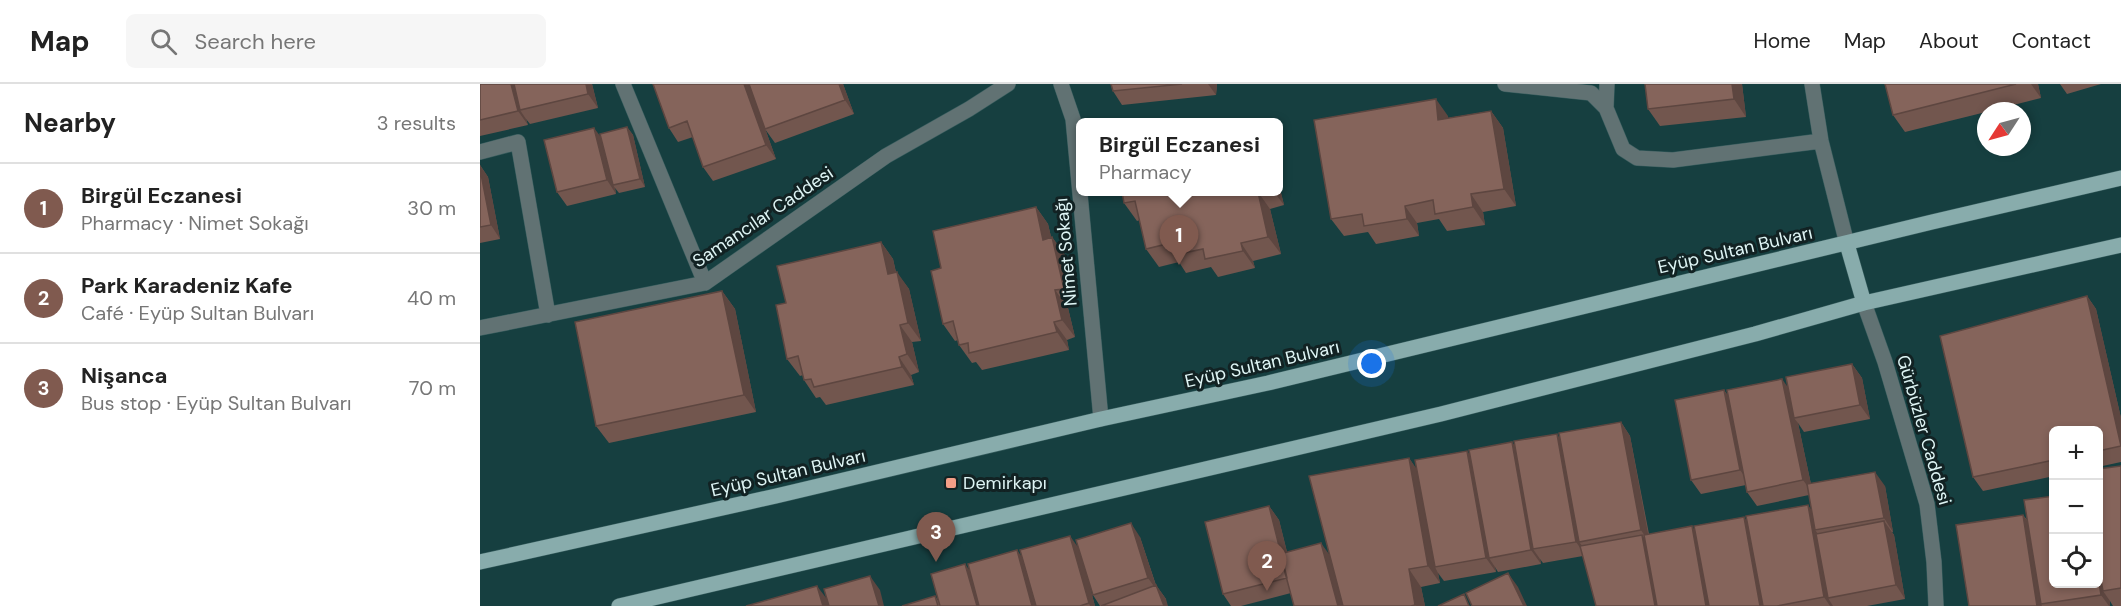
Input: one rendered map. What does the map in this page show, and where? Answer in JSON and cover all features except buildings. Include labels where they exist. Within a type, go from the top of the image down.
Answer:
[{"type":"main road","name":"Eyüp Sultan Bulvarı","points":[[480,562],[776,496],[1101,419],[1268,384],[2121,178]]},
{"type":"main road","points":[[1847,244],[1864,303]]},
{"type":"main road","points":[[619,606],[1441,414],[1755,334],[1864,303],[2121,245]]},
{"type":"street","points":[[623,84],[705,283]]},
{"type":"street","name":"Samancılar Caddesi","points":[[480,328],[705,283],[885,156],[969,109],[1008,84]]},
{"type":"street","name":"Nimet Sokağı","points":[[1061,84],[1073,119],[1076,151]]},
{"type":"street","points":[[1504,84],[1591,93],[1606,108],[1623,149],[1637,158],[1673,160],[1821,141]]},
{"type":"street","points":[[1606,108],[1607,84]]},
{"type":"street","points":[[1812,84],[1821,141],[1847,244]]},
{"type":"street","points":[[480,152],[518,141],[548,315]]},
{"type":"street","name":"Nimet Sokağı","points":[[1080,196],[1101,419]]},
{"type":"street","name":"Gürbüzler Caddesi","points":[[1864,303],[1885,362],[1927,504],[1934,562],[1936,606]]},
{"type":"place","name":"Birgül Eczanesi","points":[[1179,265]]},
{"type":"place","name":"Demirkapı","points":[[951,483]]},
{"type":"place","name":"Nişanca","points":[[936,562]]},
{"type":"place","name":"Park Karadeniz Kafe","points":[[1267,591]]}]
